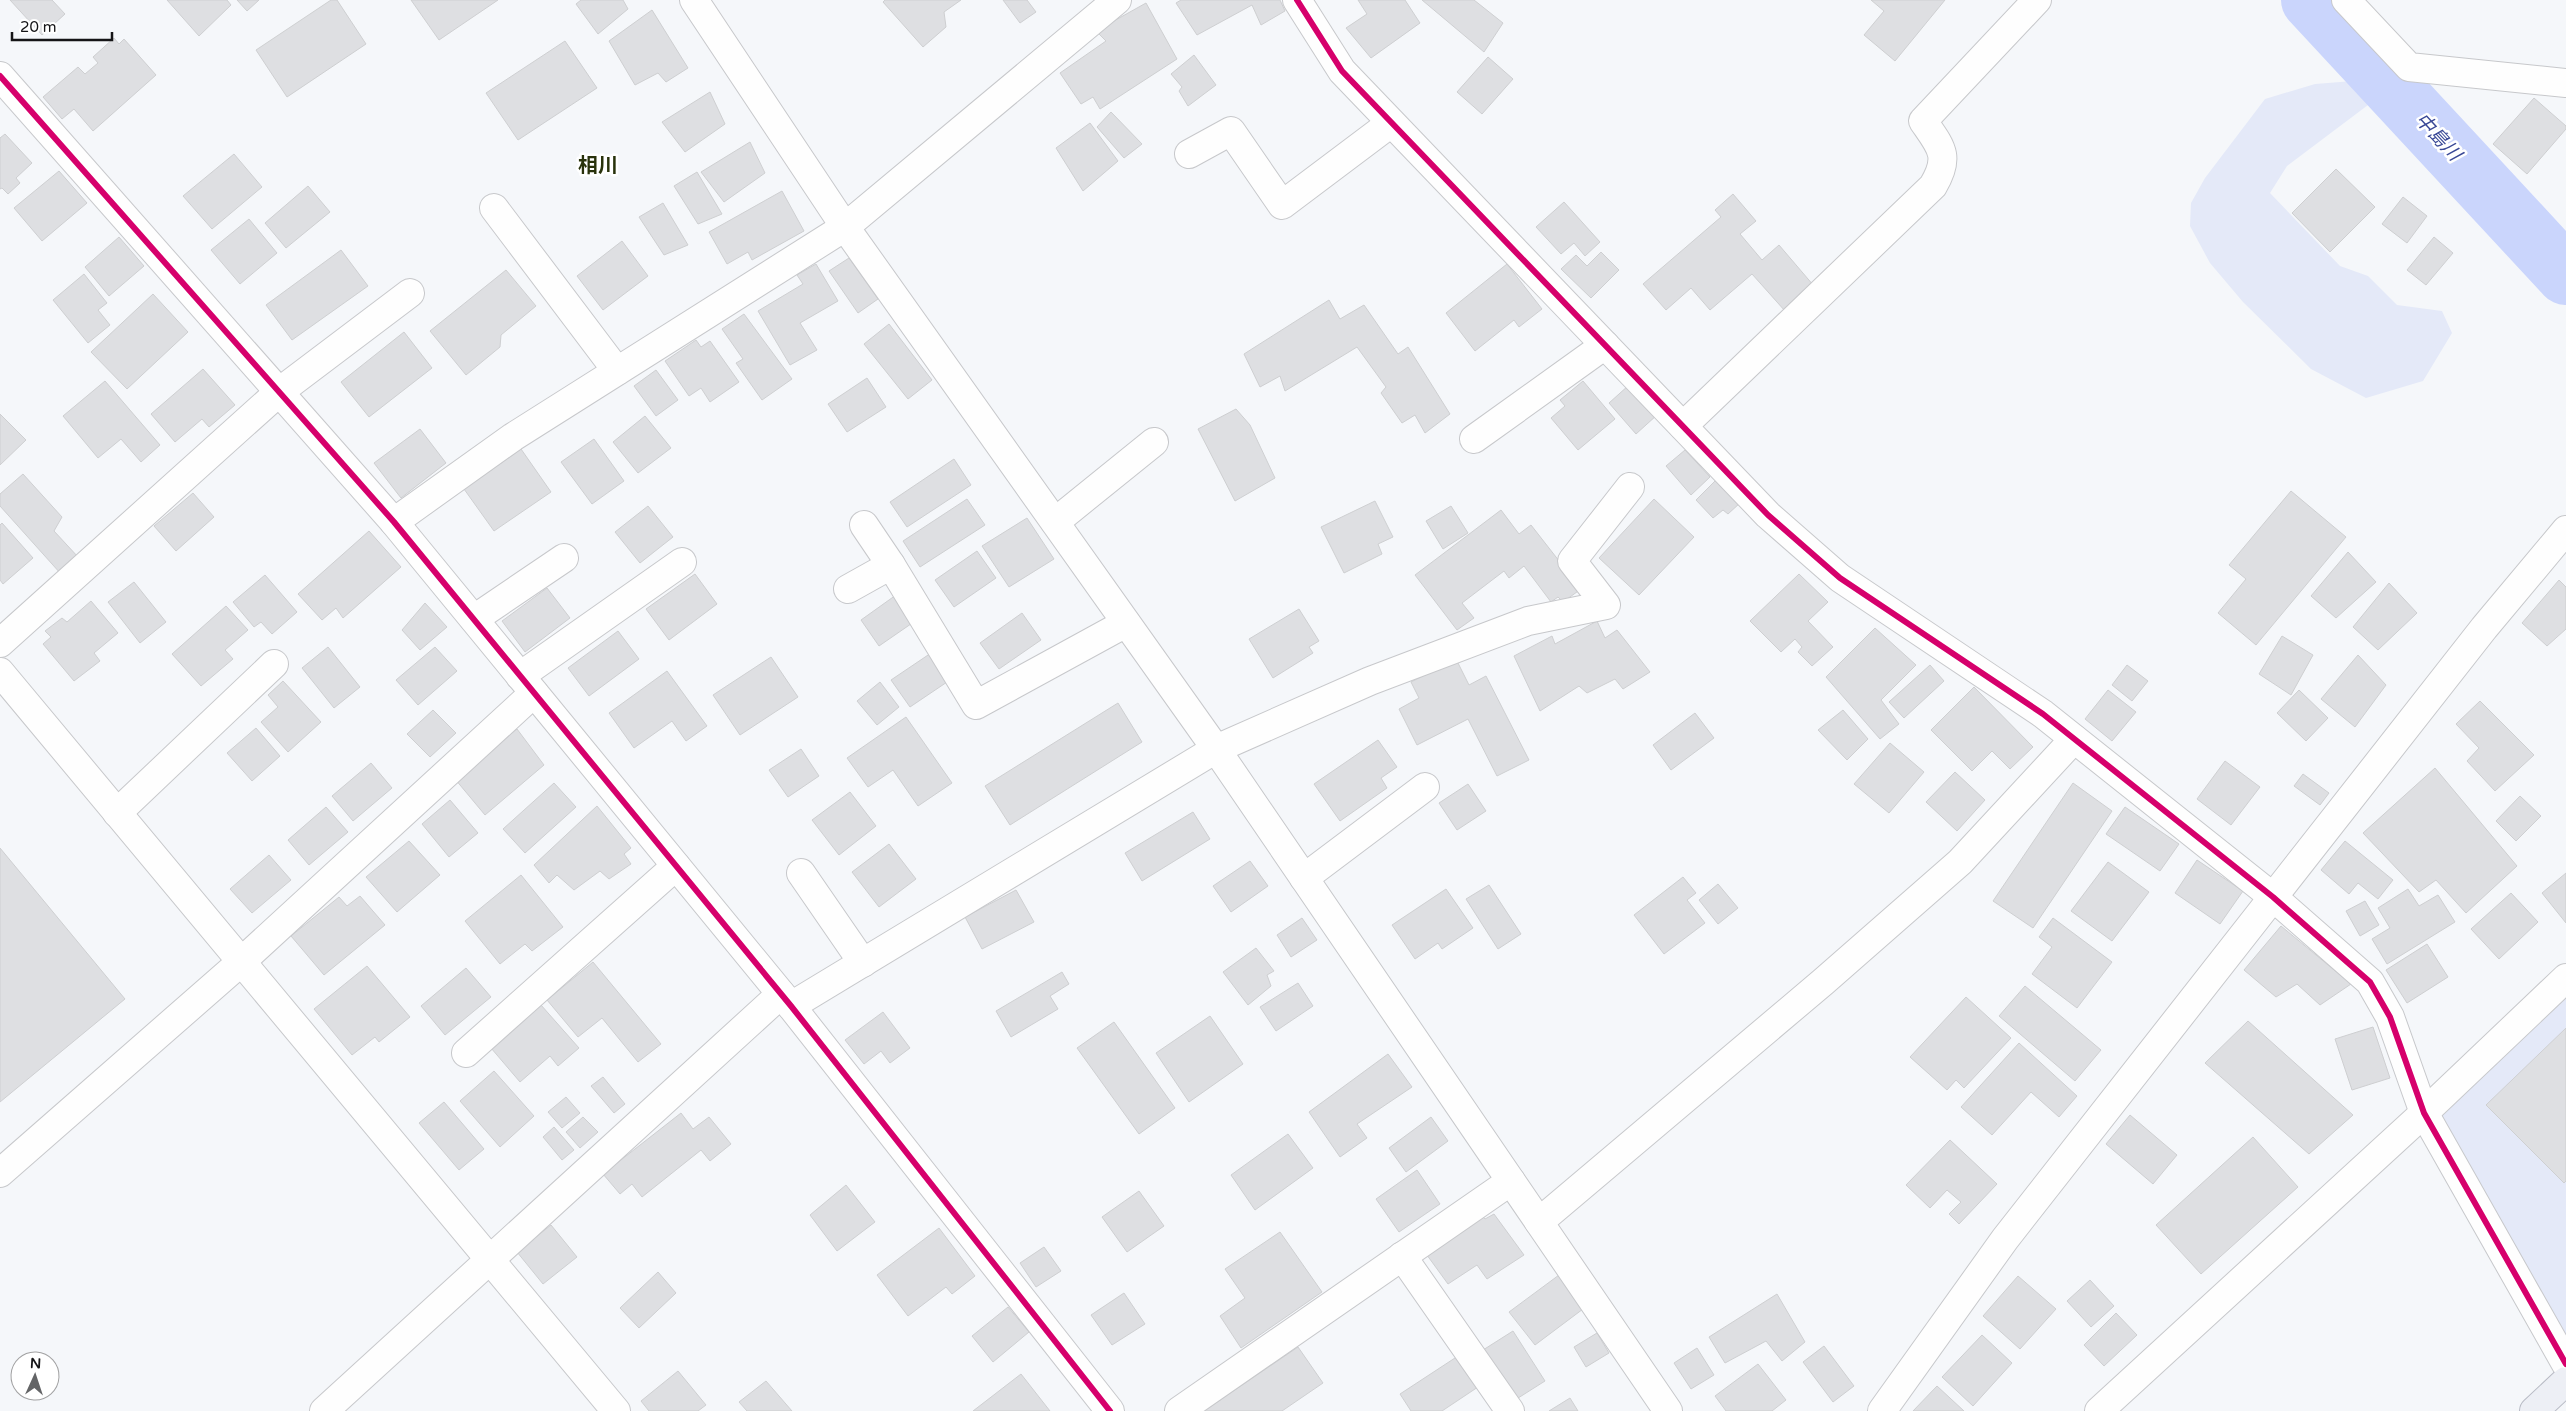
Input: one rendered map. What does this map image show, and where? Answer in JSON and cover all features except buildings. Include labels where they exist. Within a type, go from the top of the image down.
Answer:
[{"type":"highway","points":[[2534,1411],[2566,1381]]},
{"type":"street","points":[[694,0],[845,227],[1216,749],[1668,1411]]},
{"type":"street","points":[[394,522],[512,437],[845,227],[1117,0]]},
{"type":"street","points":[[1296,0],[1342,71],[1768,515],[1840,578],[2043,714],[2273,897],[2370,982],[2390,1017],[2424,1113],[2566,1364]]},
{"type":"street","points":[[1683,426],[1934,186],[1942,172],[1943,150],[1923,121],[2037,0]]},
{"type":"street","points":[[2346,0],[2409,67],[2566,84]]},
{"type":"street","points":[[6,94],[279,392],[394,522],[786,1000],[1110,1411]]},
{"type":"street","points":[[1189,154],[1231,131],[1282,205],[1391,122]]},
{"type":"street","points":[[494,208],[616,371]]},
{"type":"street","points":[[0,643],[279,392],[410,293]]},
{"type":"street","points":[[1474,439],[1605,345]]},
{"type":"street","points":[[1055,522],[1154,442]]},
{"type":"street","points":[[324,1411],[490,1261],[786,1000],[863,963],[1216,749],[1370,681],[1528,621],[1606,605],[1572,561],[1630,487]]},
{"type":"street","points":[[864,525],[891,565],[976,705],[1126,623]]},
{"type":"street","points":[[1882,1411],[2006,1239],[2484,628],[2566,530]]},
{"type":"street","points":[[474,619],[564,558]]},
{"type":"street","points":[[0,1173],[241,962],[527,685],[682,562]]},
{"type":"street","points":[[848,589],[891,565]]},
{"type":"street","points":[[117,813],[274,664]]},
{"type":"street","points":[[0,672],[616,1411]]},
{"type":"street","points":[[1539,1222],[1823,982],[1960,862],[2074,739]]},
{"type":"street","points":[[1304,878],[1425,787]]},
{"type":"street","points":[[466,1053],[676,866]]},
{"type":"street","points":[[801,873],[863,963]]},
{"type":"street","points":[[2099,1411],[2424,1113],[2566,978]]},
{"type":"street","points":[[1179,1411],[1511,1182]]},
{"type":"street","points":[[1402,1256],[1510,1411]]},
{"type":"shaded area","points":[[2353,81],[2372,102],[2287,166],[2270,193],[2340,266],[2368,276],[2397,305],[2442,311],[2452,333],[2423,381],[2366,398],[2311,369],[2243,302],[2210,263],[2190,226],[2191,203],[2205,178],[2265,99],[2315,84]]},
{"type":"shaded area","points":[[2566,990],[2566,1348],[2435,1113]]},
{"type":"waterway","name":"中島川","points":[[2311,0],[2566,275]]},
{"type":"cycle path","points":[[1297,0],[1342,71],[1768,515],[1840,578],[2043,714],[2273,897],[2370,982],[2390,1017],[2424,1113],[2566,1364]]},
{"type":"cycle path","points":[[0,76],[394,522],[791,1006],[1110,1411]]},
{"type":"district","name":"相川","points":[[598,166]]}]
